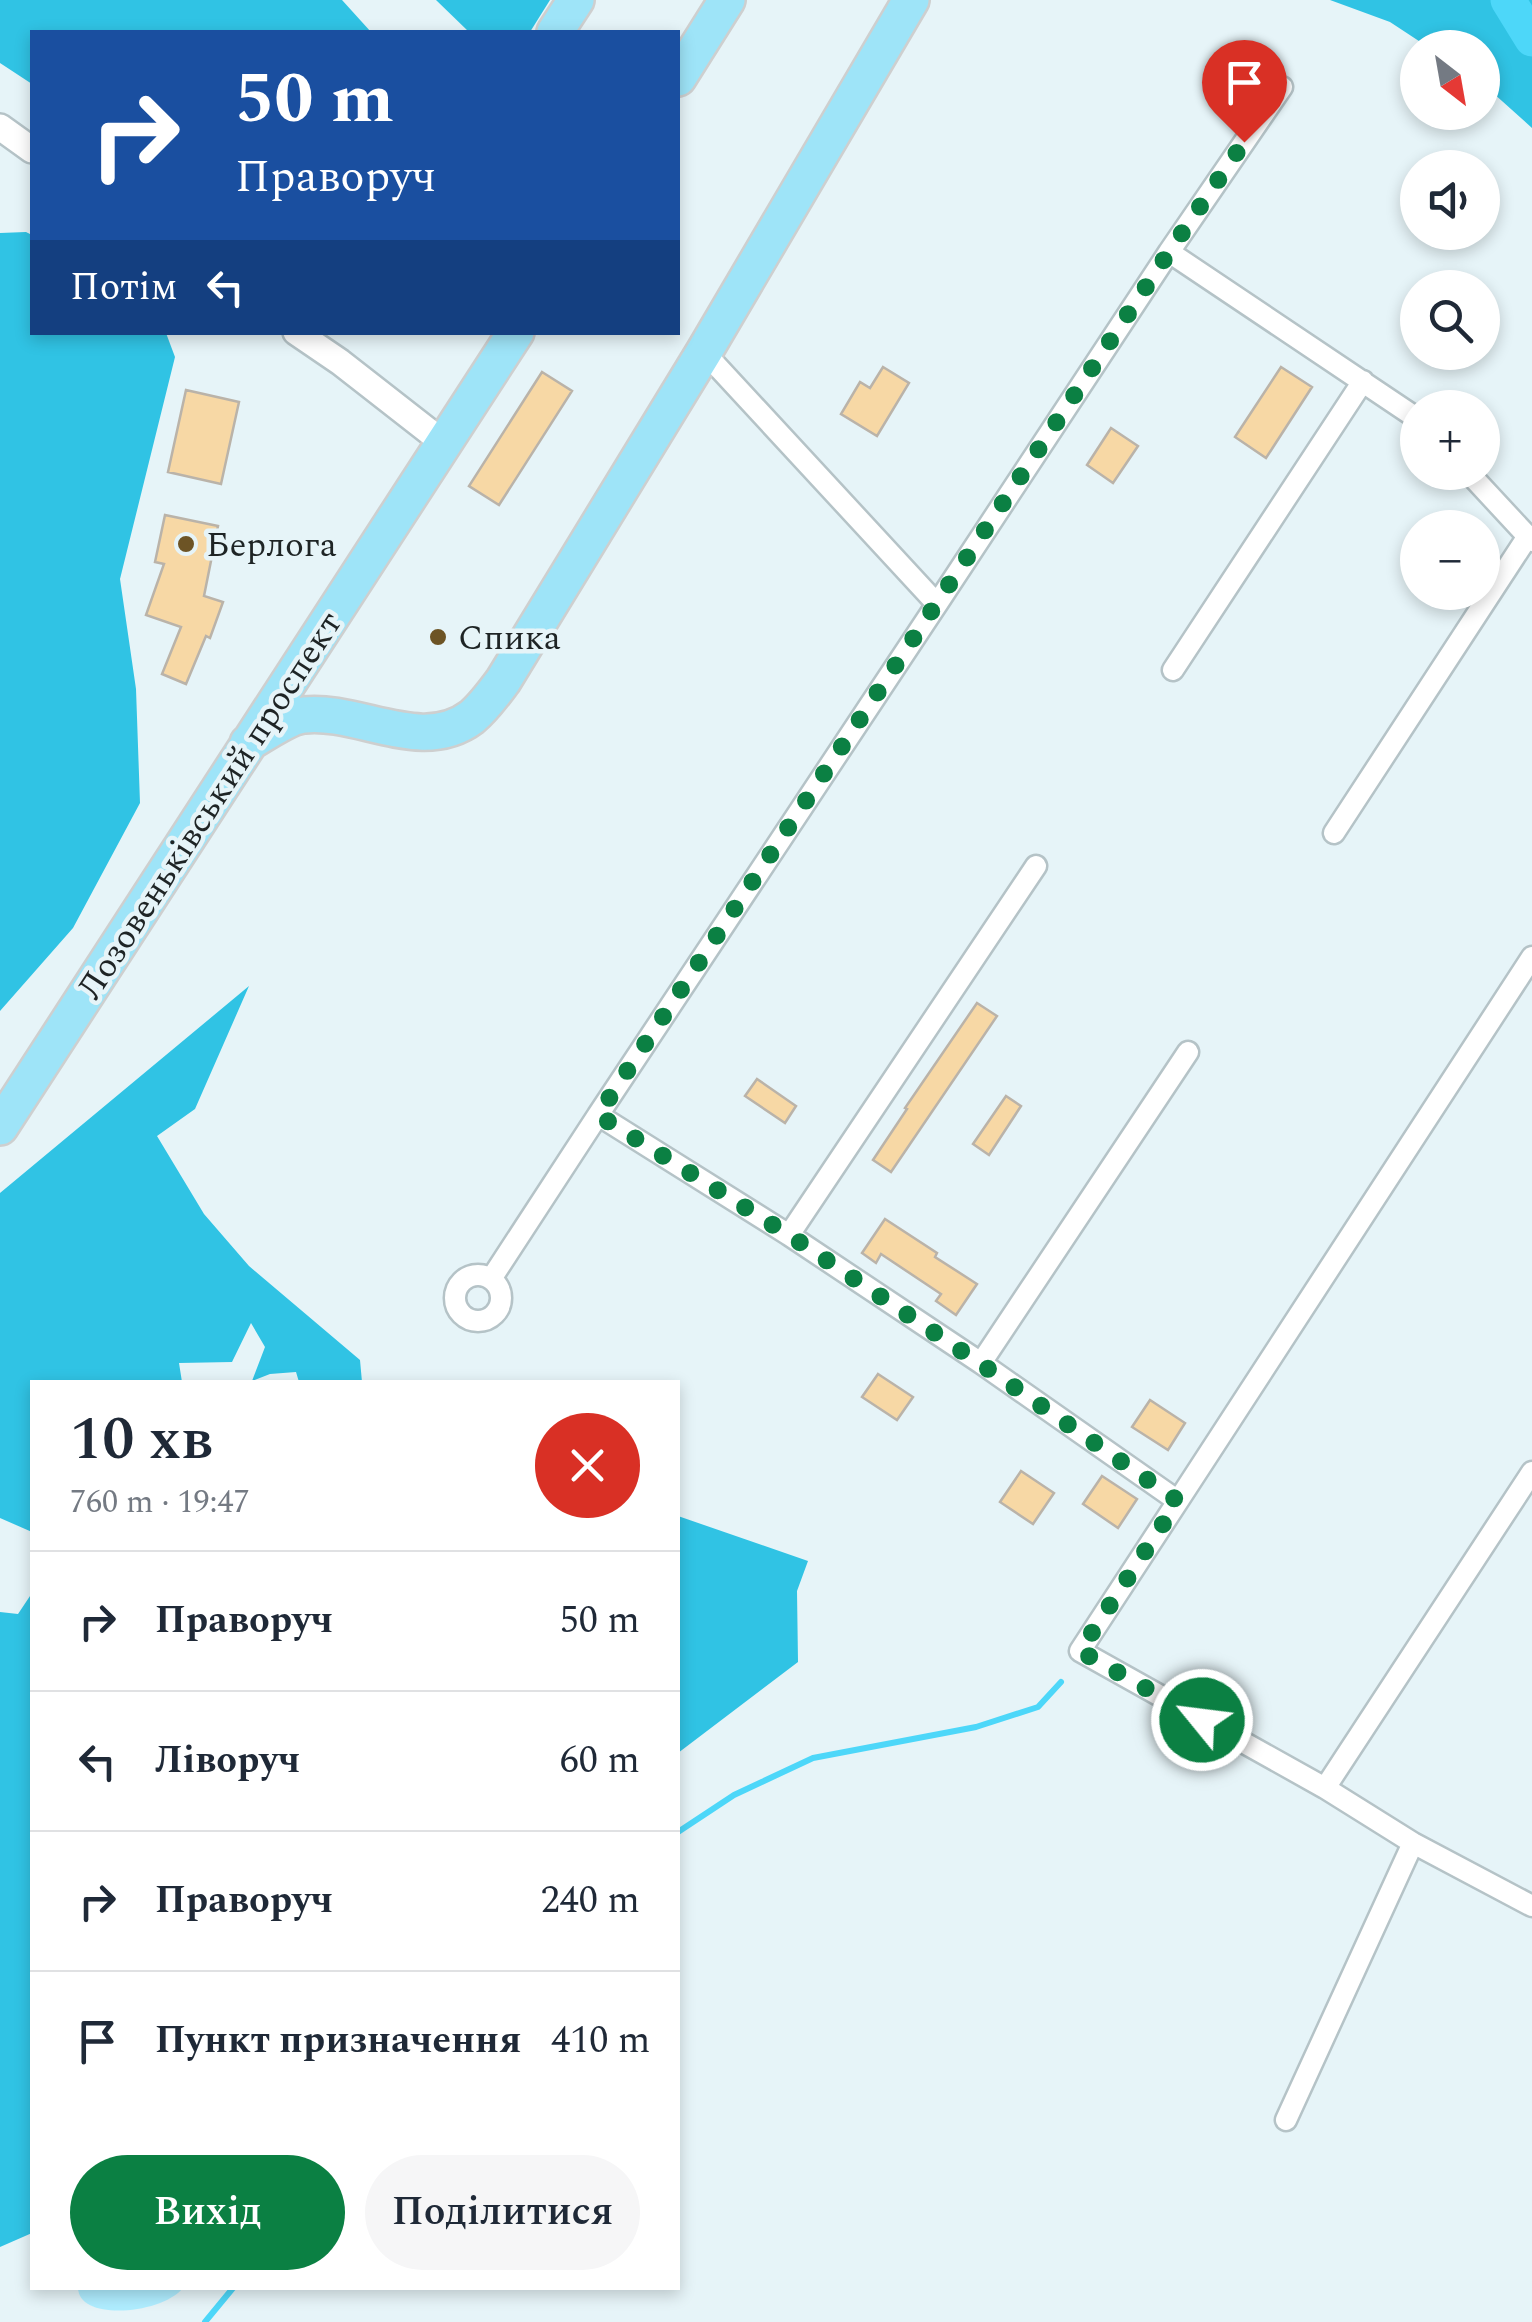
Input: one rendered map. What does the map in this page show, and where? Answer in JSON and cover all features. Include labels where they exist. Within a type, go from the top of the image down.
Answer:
[{"type":"highway","points":[[556,30],[576,0]]},
{"type":"highway","points":[[680,75],[727,0]]},
{"type":"highway","points":[[248,743],[300,714],[435,732],[455,727],[472,716],[504,681],[911,0]]},
{"type":"highway","name":"Лозовеньківський проспект","points":[[0,1128],[514,335]]},
{"type":"street","points":[[492,1279],[1169,252],[1282,87]]},
{"type":"street","points":[[0,127],[30,149]]},
{"type":"street","points":[[1169,252],[1400,407]]},
{"type":"street","points":[[300,335],[445,444]]},
{"type":"street","points":[[704,352],[937,604]]},
{"type":"street","points":[[1173,670],[1362,381]]},
{"type":"street","points":[[1334,833],[1530,538],[1485,490]]},
{"type":"street","points":[[789,1235],[1036,866]]},
{"type":"street","points":[[1532,956],[1080,1651],[1325,1788],[1412,1843],[1532,1906]]},
{"type":"street","points":[[981,1364],[1188,1052]]},
{"type":"street","points":[[598,1115],[789,1235],[1178,1501]]},
{"type":"street","points":[[1325,1788],[1532,1472]]},
{"type":"street","points":[[1286,2120],[1412,1843]]},
{"type":"shaded area","points":[[0,0],[342,0],[369,30],[30,30],[30,83],[0,63]]},
{"type":"shaded area","points":[[436,0],[550,0],[531,30],[467,30]]},
{"type":"shaded area","points":[[1330,0],[1532,0],[1532,128],[1500,99],[1500,30],[1402,30]]},
{"type":"shaded area","points":[[0,233],[30,234],[30,335],[167,335],[175,357],[120,579],[136,689],[140,803],[73,928],[0,1011]]},
{"type":"shaded area","points":[[249,986],[195,1109],[157,1136],[204,1214],[249,1266],[360,1360],[362,1380],[298,1380],[296,1372],[252,1380],[265,1347],[251,1323],[232,1362],[179,1363],[182,1380],[30,1380],[30,1531],[0,1518],[0,1193]]},
{"type":"shaded area","points":[[680,1517],[808,1561],[797,1591],[798,1662],[680,1751]]},
{"type":"shaded area","points":[[30,1596],[30,2234],[0,2247],[0,1612],[18,1614]]},
{"type":"shaded area","points":[[79,2290],[181,2290],[158,2304],[123,2310],[106,2310],[82,2299]]},
{"type":"building","points":[[883,367],[909,383],[877,436],[841,414],[860,382],[870,388]]},
{"type":"building","points":[[1281,367],[1312,387],[1266,458],[1235,437]]},
{"type":"building","points":[[542,372],[572,391],[499,505],[469,486]]},
{"type":"building","points":[[186,390],[239,402],[221,484],[168,472]]},
{"type":"building","points":[[1111,428],[1138,446],[1113,483],[1087,465]]},
{"type":"building","points":[[165,515],[218,526],[204,596],[223,602],[186,684],[162,674],[181,627],[146,615],[164,564],[155,562]]},
{"type":"building","points":[[977,1003],[997,1016],[891,1172],[873,1160]]},
{"type":"building","points":[[757,1079],[796,1106],[785,1123],[745,1096]]},
{"type":"building","points":[[1006,1096],[1021,1106],[989,1155],[973,1144]]},
{"type":"building","points":[[885,1219],[977,1284],[956,1315],[936,1301],[941,1294],[881,1254],[876,1263],[862,1253]]},
{"type":"building","points":[[878,1374],[913,1397],[897,1420],[862,1397]]},
{"type":"building","points":[[1150,1400],[1185,1423],[1168,1450],[1132,1427]]},
{"type":"building","points":[[1021,1471],[1054,1493],[1033,1524],[1000,1502]]},
{"type":"building","points":[[1102,1476],[1137,1499],[1118,1528],[1083,1504]]},
{"type":"waterway","points":[[1508,0],[1532,39]]},
{"type":"waterway","points":[[680,1831],[734,1795],[813,1758],[976,1727],[1038,1707],[1061,1682]]},
{"type":"waterway","points":[[205,2322],[231,2290]]},
{"type":"place","name":"Берлога","points":[[186,544]]},
{"type":"place","name":"Спика","points":[[438,637]]},
{"type":"route","points":[[1202,1720],[1080,1651],[1178,1501],[789,1235],[598,1115],[1244,142]]}]
